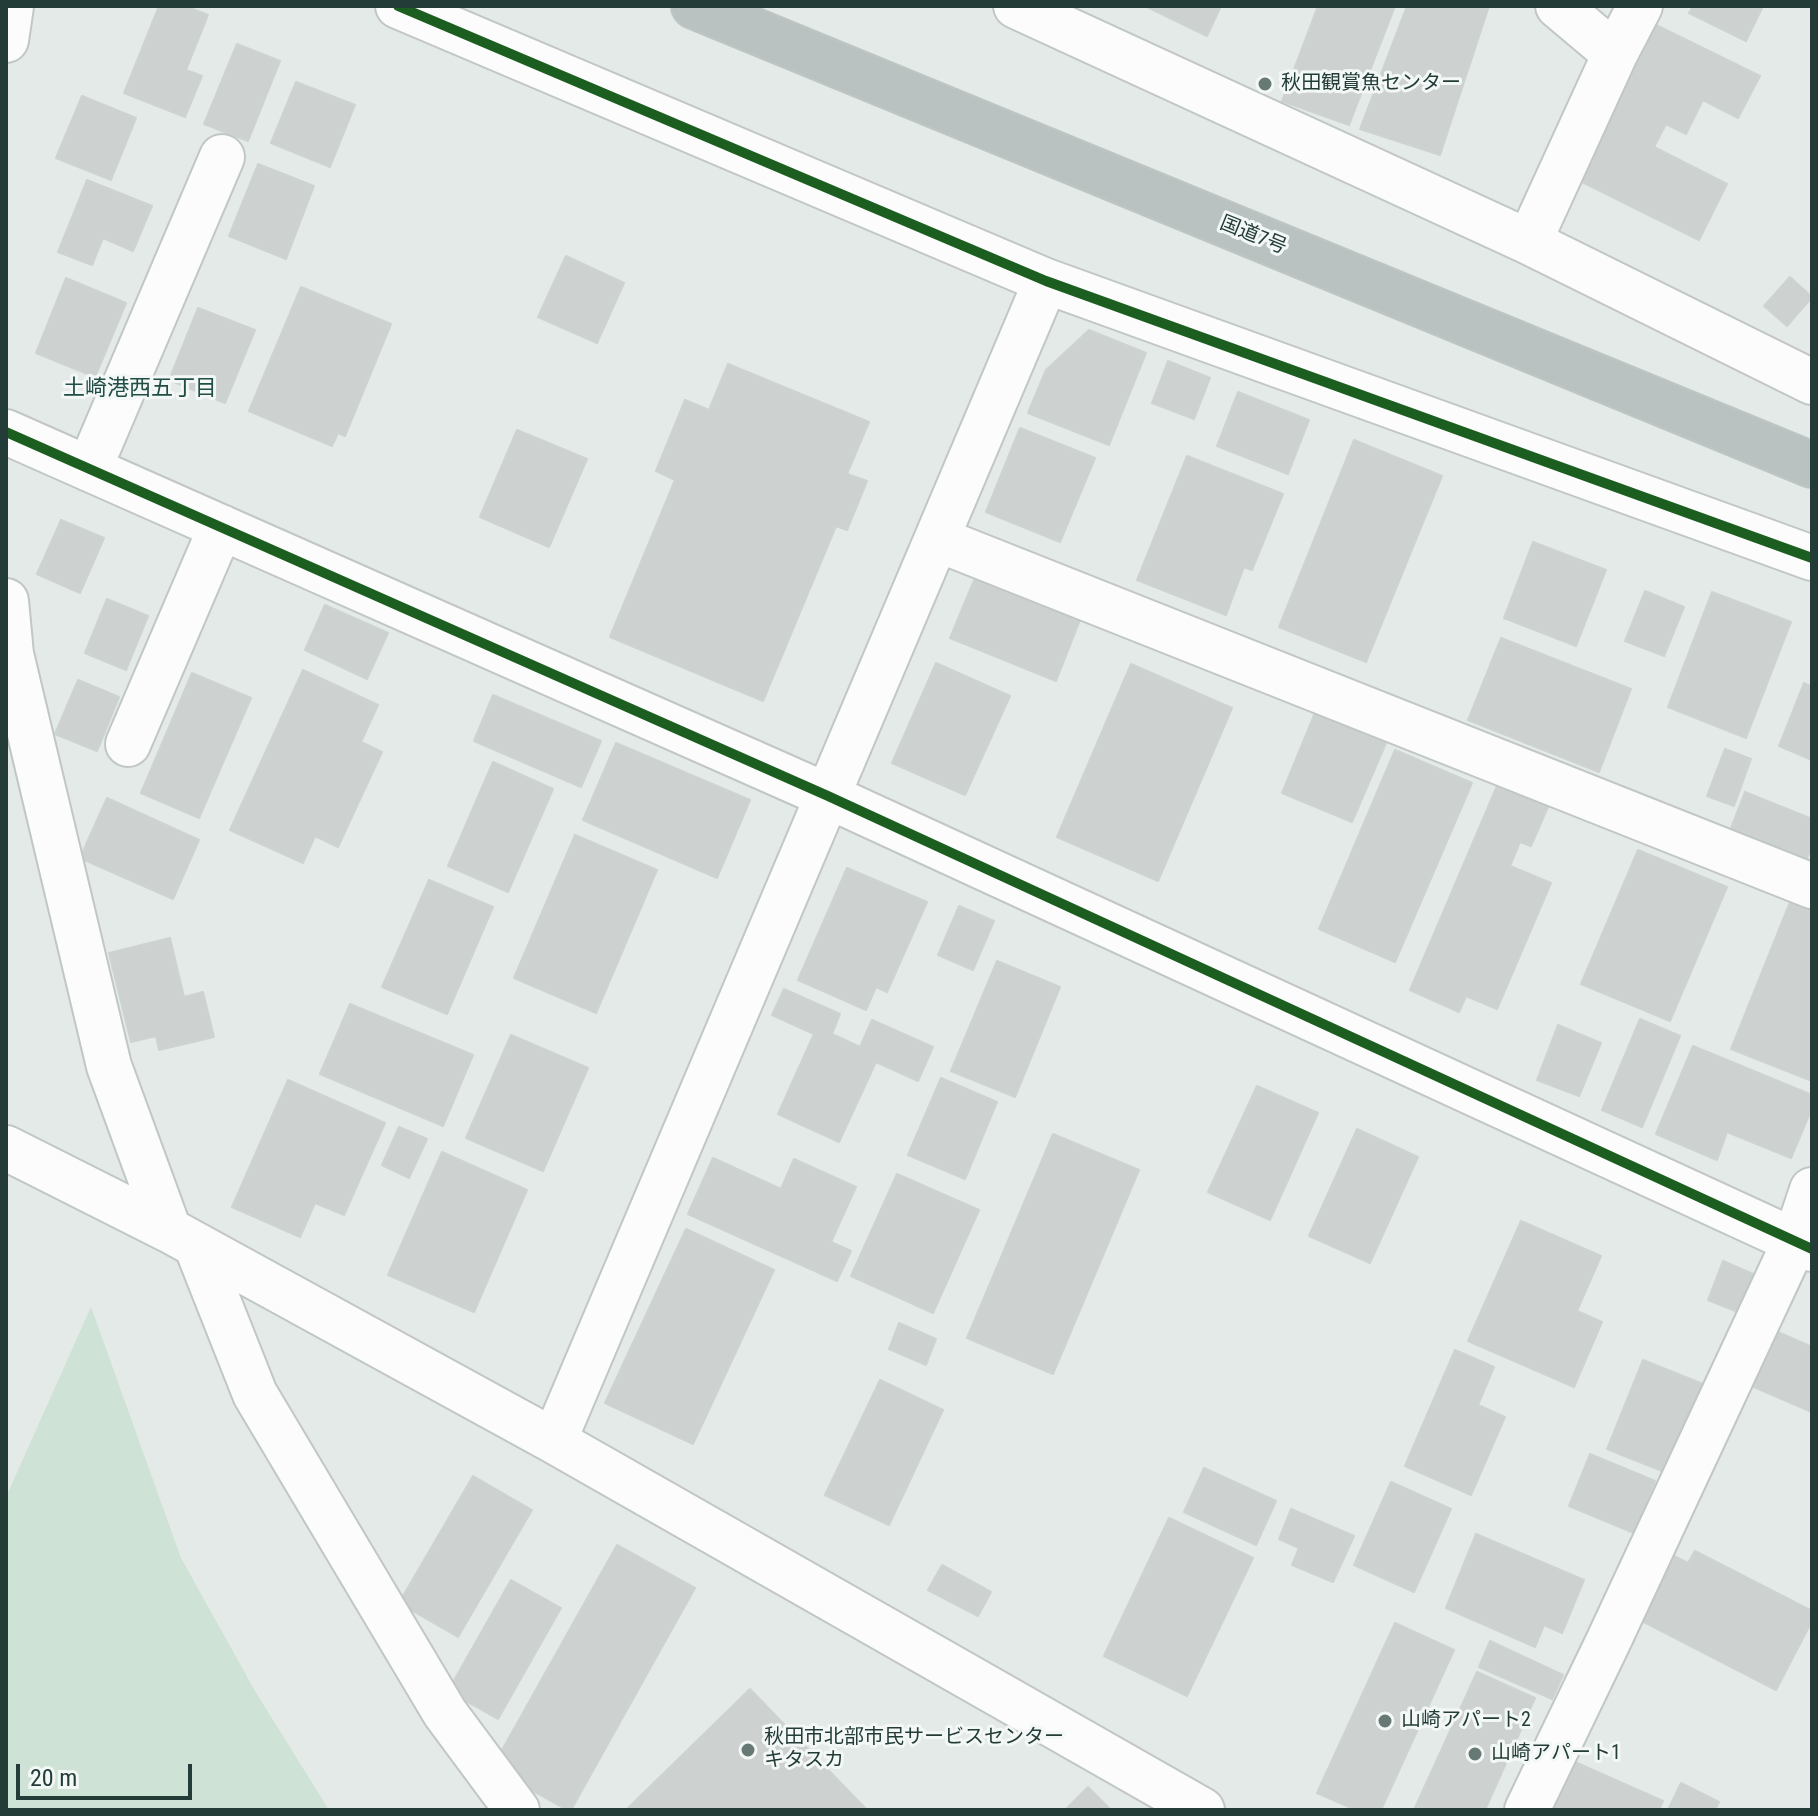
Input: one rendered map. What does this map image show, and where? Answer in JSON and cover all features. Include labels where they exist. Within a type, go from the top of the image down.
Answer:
[{"type":"highway","name":"国道7号","points":[[694,6],[1812,465]]},
{"type":"street","points":[[6,40],[11,6]]},
{"type":"street","points":[[398,6],[1046,281],[1812,558]]},
{"type":"street","points":[[1016,6],[1529,242],[1812,382]]},
{"type":"street","points":[[1558,6],[1615,54]]},
{"type":"street","points":[[1529,242],[1640,6]]},
{"type":"street","points":[[89,469],[222,157]]},
{"type":"street","points":[[554,1441],[1046,281]]},
{"type":"street","points":[[6,432],[828,796],[1803,1245]]},
{"type":"street","points":[[128,744],[221,527]]},
{"type":"street","points":[[937,539],[1812,886]]},
{"type":"street","points":[[6,601],[11,654],[109,1066],[182,1238],[255,1394],[445,1713],[517,1810]]},
{"type":"street","points":[[6,1148],[182,1238],[554,1441],[1202,1810]]},
{"type":"street","points":[[1527,1810],[1803,1245],[1812,1190]]},
{"type":"green space","points":[[91,1307],[181,1558],[255,1691],[329,1810],[6,1810],[6,1497]]},
{"type":"building","points":[[159,6],[185,6],[208,15],[186,70],[202,76],[185,117],[124,93]]},
{"type":"building","points":[[1145,6],[1221,6],[1207,36]]},
{"type":"building","points":[[1318,6],[1395,6],[1349,125],[1282,101]]},
{"type":"building","points":[[1407,6],[1489,6],[1440,155],[1360,129]]},
{"type":"building","points":[[1693,6],[1763,6],[1746,41],[1689,13]]},
{"type":"building","points":[[1656,25],[1760,76],[1738,118],[1703,100],[1686,134],[1666,124],[1654,147],[1727,184],[1699,240],[1580,181]]},
{"type":"building","points":[[237,44],[280,61],[248,141],[204,124]]},
{"type":"building","points":[[296,82],[355,105],[330,167],[271,143]]},
{"type":"building","points":[[82,96],[136,118],[111,180],[56,158]]},
{"type":"building","points":[[258,164],[314,186],[286,259],[229,236]]},
{"type":"building","points":[[87,180],[152,206],[133,251],[103,238],[92,265],[58,252]]},
{"type":"building","points":[[566,256],[624,283],[597,343],[538,317]]},
{"type":"building","points":[[1790,277],[1812,297],[1787,326],[1764,306]]},
{"type":"building","points":[[66,278],[126,303],[95,377],[36,353]]},
{"type":"building","points":[[301,287],[391,324],[345,436],[338,433],[332,446],[249,411]]},
{"type":"building","points":[[198,308],[255,330],[225,403],[169,380]]},
{"type":"building","points":[[1089,330],[1146,353],[1109,445],[1028,413],[1046,370]]},
{"type":"building","points":[[1168,361],[1210,378],[1194,419],[1152,403]]},
{"type":"building","points":[[728,364],[869,422],[847,474],[867,481],[847,530],[836,526],[763,701],[610,637],[675,480],[656,471],[685,400],[709,410]]},
{"type":"building","points":[[1238,392],[1309,420],[1288,474],[1217,446]]},
{"type":"building","points":[[1020,428],[1095,458],[1060,542],[986,512]]},
{"type":"building","points":[[517,430],[587,459],[549,547],[480,517]]},
{"type":"building","points":[[1354,440],[1442,476],[1366,662],[1279,627]]},
{"type":"building","points":[[1187,456],[1283,494],[1252,570],[1244,567],[1226,615],[1137,580]]},
{"type":"building","points":[[61,520],[104,538],[80,593],[37,574]]},
{"type":"building","points":[[1533,542],[1606,570],[1576,646],[1504,618]]},
{"type":"building","points":[[975,578],[1080,620],[1056,681],[950,638]]},
{"type":"building","points":[[1645,591],[1684,607],[1664,656],[1625,641]]},
{"type":"building","points":[[1712,592],[1791,622],[1746,738],[1668,707]]},
{"type":"building","points":[[107,599],[148,616],[126,670],[85,653]]},
{"type":"building","points":[[325,605],[388,633],[367,679],[305,650]]},
{"type":"building","points":[[1501,638],[1631,689],[1599,772],[1468,720]]},
{"type":"building","points":[[936,663],[1010,696],[965,795],[892,763]]},
{"type":"building","points":[[1131,664],[1232,708],[1158,881],[1057,837]]},
{"type":"building","points":[[303,670],[378,705],[361,742],[382,752],[338,847],[315,836],[303,863],[230,830]]},
{"type":"building","points":[[192,673],[251,698],[199,818],[141,793]]},
{"type":"building","points":[[78,680],[119,697],[97,751],[55,734]]},
{"type":"building","points":[[1804,683],[1812,687],[1812,760],[1779,746]]},
{"type":"building","points":[[493,695],[601,741],[581,787],[474,741]]},
{"type":"building","points":[[1315,713],[1386,743],[1352,822],[1282,793]]},
{"type":"building","points":[[616,743],[750,800],[717,878],[583,820]]},
{"type":"building","points":[[1725,749],[1751,759],[1734,806],[1707,796]]},
{"type":"building","points":[[1395,750],[1472,783],[1395,962],[1319,929]]},
{"type":"building","points":[[493,762],[553,789],[508,892],[448,866]]},
{"type":"building","points":[[1500,779],[1551,800],[1531,846],[1520,842],[1510,866],[1551,883],[1497,1009],[1466,996],[1459,1012],[1410,990]]},
{"type":"building","points":[[1745,792],[1812,819],[1812,847],[1807,858],[1731,828]]},
{"type":"building","points":[[107,798],[199,840],[173,899],[80,858]]},
{"type":"building","points":[[575,835],[657,870],[596,1013],[514,978]]},
{"type":"building","points":[[1638,850],[1727,887],[1670,1021],[1581,984]]},
{"type":"building","points":[[847,868],[927,902],[887,992],[876,987],[866,1010],[798,980]]},
{"type":"building","points":[[429,880],[493,907],[447,1014],[382,987]]},
{"type":"building","points":[[1790,902],[1812,911],[1812,1081],[1731,1049]]},
{"type":"building","points":[[959,906],[994,921],[973,970],[938,955]]},
{"type":"building","points":[[170,938],[184,997],[203,992],[214,1037],[159,1050],[156,1036],[131,1042],[109,953]]},
{"type":"building","points":[[997,961],[1060,987],[1015,1097],[951,1071]]},
{"type":"building","points":[[784,989],[840,1014],[832,1034],[860,1047],[872,1020],[933,1047],[918,1081],[876,1062],[839,1142],[778,1114],[814,1034],[772,1015]]},
{"type":"building","points":[[350,1004],[473,1055],[443,1126],[320,1074]]},
{"type":"building","points":[[1640,1019],[1680,1036],[1642,1127],[1602,1110]]},
{"type":"building","points":[[1558,1025],[1601,1043],[1579,1096],[1537,1080]]},
{"type":"building","points":[[511,1035],[588,1068],[543,1171],[466,1138]]},
{"type":"building","points":[[1693,1046],[1812,1095],[1812,1108],[1791,1158],[1727,1132],[1717,1160],[1656,1134]]},
{"type":"building","points":[[941,1078],[997,1102],[965,1179],[908,1155]]},
{"type":"building","points":[[288,1080],[385,1123],[344,1215],[315,1203],[300,1237],[232,1207]]},
{"type":"building","points":[[1257,1086],[1318,1113],[1270,1220],[1208,1192]]},
{"type":"building","points":[[399,1127],[427,1139],[409,1178],[382,1165]]},
{"type":"building","points":[[1357,1129],[1418,1157],[1370,1263],[1309,1236]]},
{"type":"building","points":[[1053,1134],[1139,1170],[1053,1374],[967,1338]]},
{"type":"building","points":[[442,1152],[527,1190],[474,1312],[388,1275]]},
{"type":"building","points":[[713,1158],[781,1189],[794,1159],[856,1187],[831,1242],[851,1251],[837,1281],[688,1214]]},
{"type":"building","points":[[897,1174],[979,1210],[933,1313],[851,1276]]},
{"type":"building","points":[[1521,1221],[1601,1256],[1577,1311],[1602,1322],[1574,1387],[1468,1341]]},
{"type":"building","points":[[686,1229],[774,1270],[693,1444],[605,1403]]},
{"type":"building","points":[[1723,1261],[1753,1274],[1738,1312],[1708,1300]]},
{"type":"building","points":[[899,1323],[936,1339],[926,1365],[889,1349]]},
{"type":"building","points":[[1778,1332],[1812,1347],[1812,1412],[1754,1387]]},
{"type":"building","points":[[1455,1350],[1494,1367],[1478,1405],[1505,1417],[1471,1495],[1405,1466]]},
{"type":"building","points":[[1643,1360],[1703,1384],[1667,1473],[1607,1449]]},
{"type":"building","points":[[880,1380],[943,1410],[889,1525],[825,1495]]},
{"type":"building","points":[[1590,1454],[1655,1481],[1634,1533],[1569,1506]]},
{"type":"building","points":[[1204,1468],[1276,1501],[1256,1545],[1184,1512]]},
{"type":"building","points":[[473,1476],[532,1510],[458,1637],[399,1603]]},
{"type":"building","points":[[1391,1482],[1451,1509],[1414,1592],[1354,1565]]},
{"type":"building","points":[[1291,1509],[1354,1536],[1333,1582],[1292,1565],[1299,1548],[1279,1539]]},
{"type":"building","points":[[1169,1518],[1253,1558],[1187,1696],[1104,1656]]},
{"type":"building","points":[[1476,1534],[1584,1580],[1562,1633],[1544,1625],[1535,1647],[1446,1608]]},
{"type":"building","points":[[617,1545],[695,1588],[571,1810],[567,1810],[492,1768]]},
{"type":"building","points":[[1695,1551],[1812,1611],[1812,1621],[1776,1690],[1640,1620],[1672,1555],[1688,1563]]},
{"type":"building","points":[[942,1565],[991,1592],[978,1616],[928,1590]]},
{"type":"building","points":[[511,1580],[561,1608],[498,1719],[448,1691]]},
{"type":"building","name":"山崎アパート2","points":[[1395,1623],[1454,1650],[1381,1810],[1356,1810],[1317,1793]]},
{"type":"building","points":[[1490,1641],[1563,1675],[1552,1699],[1479,1667]]},
{"type":"building","name":"山崎アパート1","points":[[1477,1672],[1535,1698],[1485,1810],[1414,1810]]},
{"type":"building","name":"秋田市北部市民サービスセンター キタスカ","points":[[750,1689],[867,1810],[626,1810]]},
{"type":"building","points":[[1575,1762],[1663,1801],[1659,1810],[1544,1810],[1548,1802],[1556,1805]]},
{"type":"building","points":[[1681,1783],[1719,1802],[1715,1810],[1668,1810]]},
{"type":"building","name":"秋田市北部市民サービスセンター キタスカ","points":[[1088,1787],[1111,1810],[1065,1810]]},
{"type":"cycle path","points":[[398,6],[1046,281],[1812,558]]},
{"type":"cycle path","points":[[6,432],[828,796],[1812,1249]]},
{"type":"place","name":"秋田観賞魚センター","points":[[1265,84]]},
{"type":"place","name":"山崎アパート2","points":[[1385,1721]]},
{"type":"place","name":"秋田市北部市民サービスセンター キタスカ","points":[[748,1750]]},
{"type":"place","name":"山崎アパート1","points":[[1475,1754]]},
{"type":"district","name":"土崎港西五丁目","points":[[140,389]]}]
